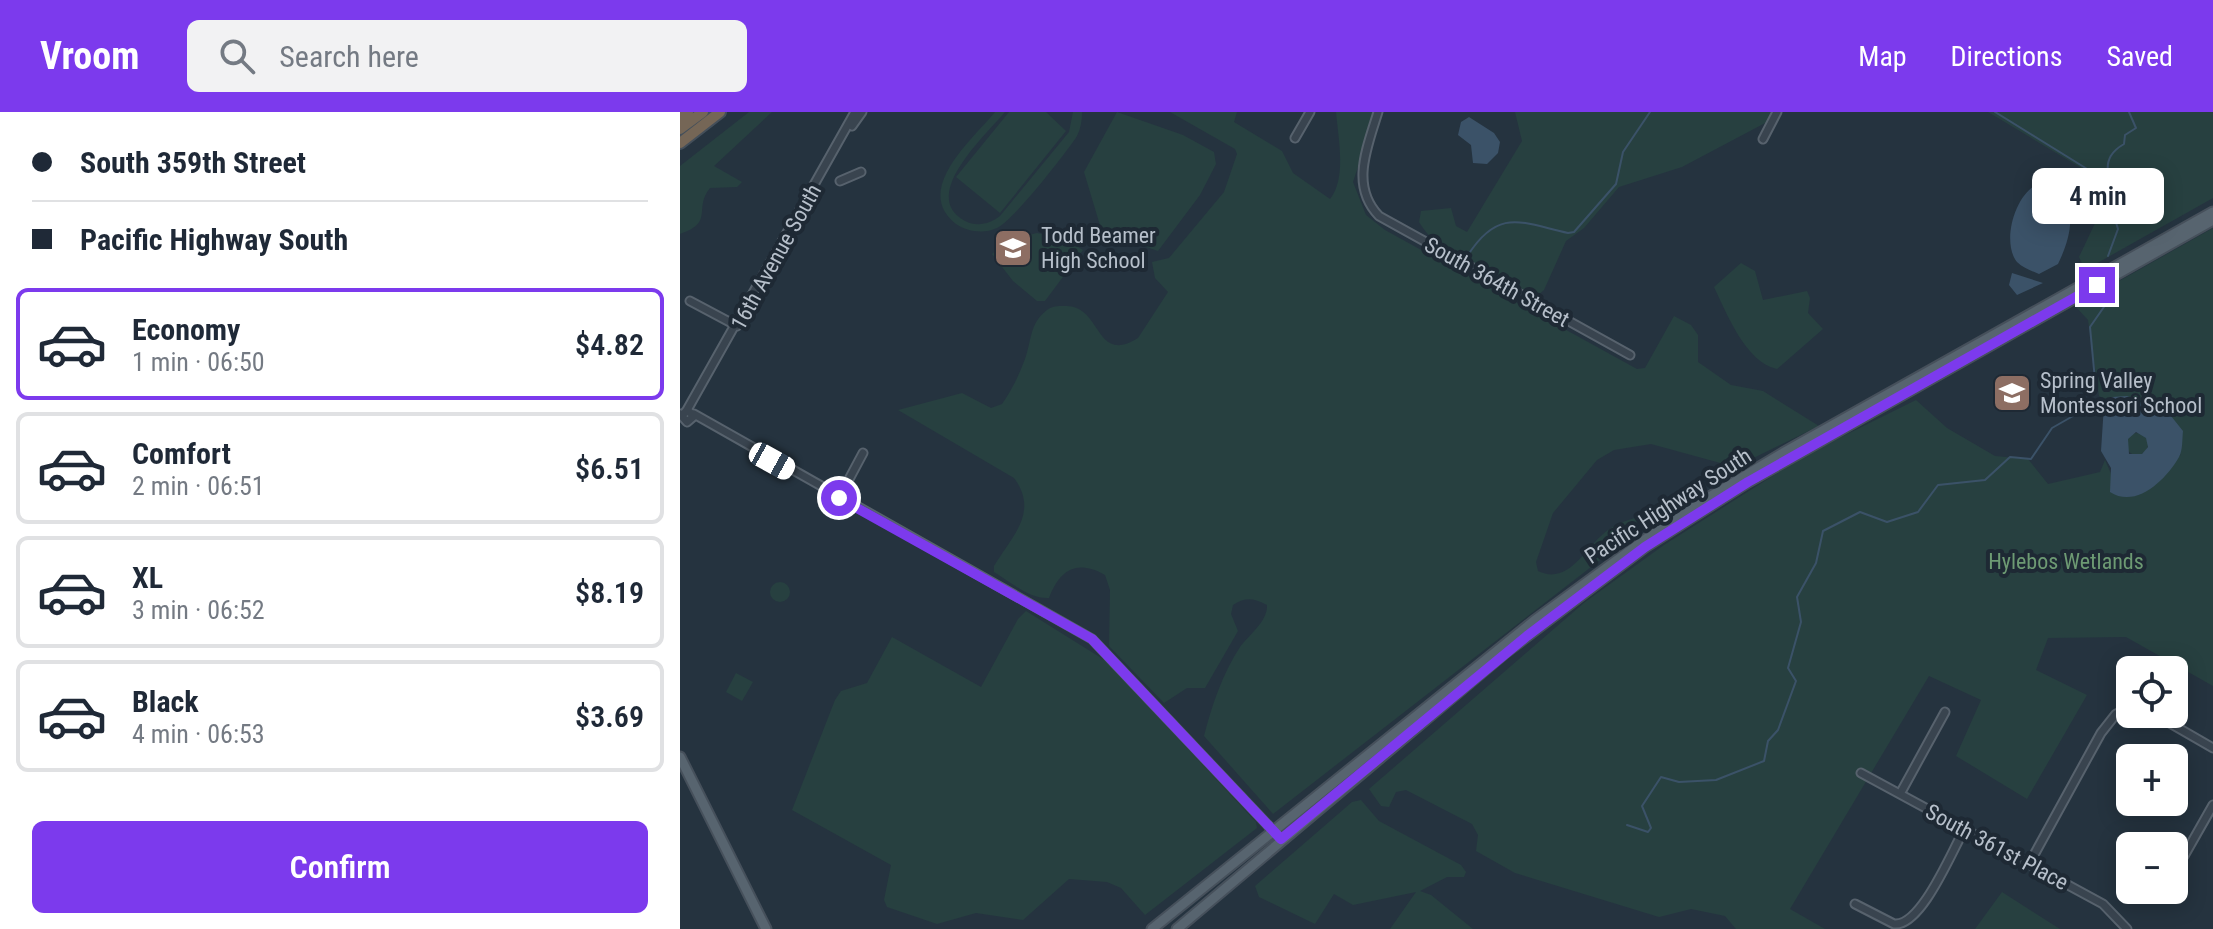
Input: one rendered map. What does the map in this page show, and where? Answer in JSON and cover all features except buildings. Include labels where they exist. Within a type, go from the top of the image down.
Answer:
[{"type":"highway","points":[[680,118],[688,112]]},
{"type":"highway","points":[[680,129],[703,112]]},
{"type":"highway","points":[[680,143],[720,112]]},
{"type":"main road","name":"Pacific Highway South","points":[[1177,929],[1277,835],[1534,621],[1676,517],[1796,446],[2213,212]]},
{"type":"main road","name":"Pacific Highway South","points":[[1152,929],[1645,547],[1748,482],[2213,220]]},
{"type":"main road","points":[[680,757],[766,929]]},
{"type":"street","name":"16th Avenue South","points":[[685,417],[855,112]]},
{"type":"street","name":"16th Avenue South","points":[[842,140],[862,112]]},
{"type":"street","points":[[1295,138],[1310,112]]},
{"type":"street","name":"South 364th Street","points":[[1378,112],[1363,170],[1363,194],[1368,205],[1386,221],[1630,355]]},
{"type":"street","points":[[1763,139],[1777,112]]},
{"type":"street","points":[[840,181],[861,172]]},
{"type":"street","points":[[690,301],[737,326]]},
{"type":"street","points":[[685,417],[727,435],[1092,639],[1277,835]]},
{"type":"street","points":[[839,498],[863,453]]},
{"type":"street","points":[[1900,794],[1945,712]]},
{"type":"street","points":[[2029,864],[2101,733],[2116,714]]},
{"type":"street","points":[[2178,728],[2213,748]]},
{"type":"street","name":"South 361st Place","points":[[1861,773],[2103,904],[2127,929]]},
{"type":"street","points":[[2188,849],[2213,805]]},
{"type":"street","points":[[1855,904],[1894,924],[1910,921],[1921,908],[1964,830]]},
{"type":"green space","points":[[749,112],[772,112],[714,166],[742,182],[737,187],[710,188],[697,225],[680,234],[680,166]]},
{"type":"green space","points":[[995,112],[1005,112],[960,166],[949,197],[952,210],[974,224],[988,223],[1000,216],[1069,132],[1073,112],[1082,112],[1082,115],[1077,136],[1015,213],[997,228],[971,230],[956,224],[944,211],[940,196],[943,181],[961,150]]},
{"type":"green space","points":[[1009,112],[1046,112],[1066,131],[1000,213],[956,177]]},
{"type":"green space","points":[[1117,112],[1183,135],[1214,152],[1216,164],[1200,195],[1158,251],[1102,232],[1084,172]]},
{"type":"green space","points":[[1170,112],[1237,112],[1234,122],[1282,151],[1293,173],[1330,199],[1340,169],[1336,112],[1376,112],[1353,182],[1366,215],[1385,230],[1637,369],[1645,368],[1674,316],[1691,325],[1698,335],[1698,362],[1731,385],[1763,391],[1819,426],[1735,467],[1651,444],[1614,450],[1597,460],[1553,513],[1536,562],[1538,571],[1558,574],[1574,565],[1606,532],[1620,523],[1642,516],[1649,522],[1273,814],[1204,736],[1228,668],[1240,647],[1261,622],[1267,605],[1250,599],[1233,605],[1231,614],[1238,631],[1205,688],[1187,688],[1164,703],[1109,646],[1110,590],[1105,575],[1086,568],[1070,570],[1058,580],[1049,598],[1042,598],[1027,593],[994,572],[994,566],[1024,513],[1021,490],[1014,478],[898,410],[962,393],[991,408],[1002,404],[1020,371],[1037,321],[1053,307],[1076,308],[1113,344],[1124,345],[1138,338],[1168,292],[1155,278],[1152,262],[1169,258],[1224,192],[1237,154],[1235,149]]},
{"type":"green space","points":[[1515,112],[1772,112],[1767,122],[1682,167],[1619,187],[1584,228],[1566,241],[1544,290],[1537,296],[1528,296],[1453,256],[1428,235],[1419,222],[1421,211],[1451,208],[1456,226],[1467,232],[1522,141]]},
{"type":"green space","points":[[1988,112],[2213,112],[2213,198],[2085,270],[2079,257],[2096,221],[2103,181]]},
{"type":"green space","name":"Hylebos Wetlands","points":[[2213,228],[2213,686],[2188,672],[2188,656],[2160,656],[2126,637],[2048,638],[2036,670],[2087,695],[2027,799],[1956,756],[1981,700],[1929,676],[1790,909],[1825,929],[1736,929],[1725,916],[1691,909],[1659,917],[1515,873],[1476,851],[1478,835],[1472,824],[1406,790],[1396,792],[1389,807],[1381,806],[1369,789],[1585,602],[1664,545],[1807,454],[1916,400],[1947,428],[1995,456],[2028,459],[2048,484],[2100,472],[2105,460],[2112,476],[2181,455],[2112,397],[2107,400],[2099,396],[2088,320],[2075,306]]},
{"type":"green space","points":[[1037,233],[1063,238],[1083,250],[1045,301],[1037,301],[1013,281],[992,254],[1008,240]]},
{"type":"green space","points":[[1741,263],[1755,271],[1763,300],[1807,291],[1810,298],[1808,313],[1823,329],[1777,369],[1766,365],[1747,347],[1714,287]]},
{"type":"green space","points":[[2137,433],[2145,436],[2148,444],[2145,452],[2137,455],[2129,452],[2126,444],[2129,436]]},
{"type":"green space","points":[[776,582],[784,582],[790,592],[784,602],[776,602],[770,596],[770,588]]},
{"type":"green space","points":[[1026,611],[1106,661],[1256,822],[1257,828],[1145,915],[1121,888],[1107,882],[1069,879],[1023,920],[976,913],[937,924],[887,907],[884,900],[891,865],[792,810],[835,700],[841,691],[867,683],[892,637],[981,687],[1018,619]]},
{"type":"green space","points":[[736,673],[753,682],[742,701],[726,692]]},
{"type":"green space","points":[[1361,800],[1379,821],[1461,865],[1466,872],[1464,877],[1447,877],[1420,891],[1431,895],[1473,929],[1390,929],[1416,892],[1353,905],[1334,894],[1315,924],[1259,897],[1255,886],[1352,802]]},
{"type":"green space","points":[[2002,892],[2060,929],[1975,929]]},
{"type":"water","points":[[1469,117],[1494,133],[1500,142],[1498,153],[1487,164],[1473,163],[1471,145],[1458,135],[1461,122]]},
{"type":"water","points":[[2044,182],[2063,197],[2068,207],[2070,229],[2058,264],[2039,274],[2017,262],[2010,241],[2019,204],[2026,193]]},
{"type":"water","points":[[2012,273],[2043,283],[2017,295],[2009,285]]},
{"type":"water","points":[[2127,396],[2171,416],[2183,431],[2180,454],[2166,475],[2149,490],[2130,497],[2110,492],[2111,468],[2101,451],[2104,405],[2112,397]],"holes":[[[2136,432],[2146,438],[2148,447],[2142,454],[2129,454],[2128,439]]]},
{"type":"waterway","points":[[1468,255],[1479,240],[1501,224],[1524,223],[1574,232],[1616,184],[1623,152],[1650,112]]},
{"type":"waterway","points":[[1995,112],[2092,172],[2108,174]]},
{"type":"waterway","points":[[2108,256],[2118,229],[2111,205],[2122,182],[2108,174],[2108,164],[2113,153],[2124,144],[2125,135],[2136,128],[2129,112]]},
{"type":"waterway","points":[[1627,825],[1648,832],[1651,828],[1642,806],[1661,777],[1679,782],[1716,780],[1764,761],[1768,741],[1778,730],[1796,681],[1788,668],[1801,622],[1797,597],[1816,563],[1823,531],[1860,512],[1887,522],[1918,512],[1938,485],[1985,480],[2010,457],[2031,459],[2052,428],[2073,416],[2095,380],[2090,327],[2106,304],[2107,290]]},
{"type":"place","name":"Todd Beamer High School","points":[[1013,248]]},
{"type":"place","name":"Spring Valley Montessori School","points":[[2012,393]]},
{"type":"route","points":[[839,498],[1092,639],[1119,664],[1281,839],[1527,636],[1645,547],[1748,482],[2097,285]]}]
